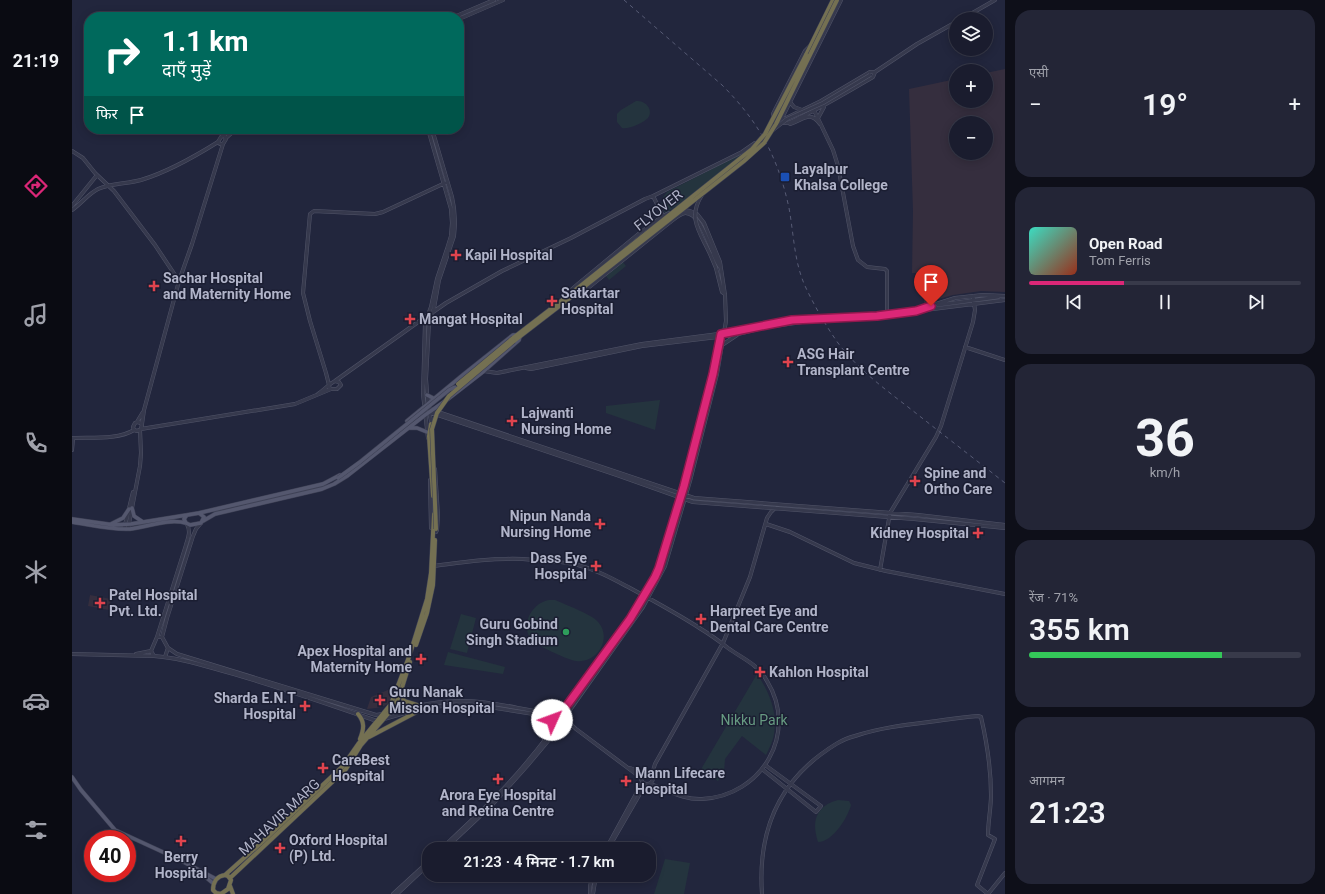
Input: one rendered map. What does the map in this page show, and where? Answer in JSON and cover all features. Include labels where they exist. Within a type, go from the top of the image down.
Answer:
[{"type":"highway","name":"FLYOVER","points":[[573,294],[759,142],[772,122],[833,0]]},
{"type":"highway","name":"FLYOVER","points":[[573,294],[757,150],[773,130],[837,0]]},
{"type":"highway","points":[[434,530],[430,429],[438,406],[456,387],[513,340],[573,294]]},
{"type":"highway","points":[[434,530],[436,502],[432,436],[435,416],[448,396],[513,340]]},
{"type":"highway","name":"MAHAVIR MARG","points":[[225,875],[261,844],[343,766],[378,720],[390,712],[394,707],[401,691],[427,613],[433,585],[434,530]]},
{"type":"highway","name":"MAHAVIR MARG","points":[[230,878],[346,769],[384,716],[396,693],[424,612],[428,599],[433,566]]},
{"type":"highway","points":[[401,691],[406,703],[417,706]]},
{"type":"highway","points":[[367,738],[426,707]]},
{"type":"highway","points":[[358,714],[364,724],[359,743]]},
{"type":"highway","points":[[210,894],[213,886],[216,879],[225,875],[230,878],[226,893],[219,894],[214,892],[213,886]]},
{"type":"highway","points":[[229,886],[233,894]]},
{"type":"main road","points":[[72,520],[127,527],[176,522],[194,525],[215,514],[322,489],[347,476],[425,415],[428,409],[435,399],[464,374],[513,335],[519,336],[519,340],[484,372],[428,409],[336,479]]},
{"type":"main road","points":[[72,520],[115,529],[199,513],[323,484],[336,479],[379,447],[449,390],[456,387]]},
{"type":"main road","points":[[427,395],[435,399]]},
{"type":"main road","points":[[408,428],[417,428],[427,432]]},
{"type":"main road","points":[[110,524],[118,522],[131,509],[137,519],[145,523]]},
{"type":"main road","points":[[199,513],[203,515],[202,522]]},
{"type":"main road","points":[[186,524],[184,519],[187,515]]},
{"type":"main road","points":[[72,777],[80,790],[115,830],[216,879]]},
{"type":"main road","points":[[197,869],[213,886]]},
{"type":"street","points":[[464,13],[494,0]]},
{"type":"street","points":[[464,17],[503,0]]},
{"type":"street","points":[[780,123],[841,0]]},
{"type":"street","points":[[974,12],[995,0]]},
{"type":"street","points":[[780,123],[786,118],[812,106],[870,72],[875,72],[917,44],[949,26]]},
{"type":"street","points":[[810,46],[804,51],[773,114],[776,121],[791,124],[805,118],[813,117],[823,129]]},
{"type":"street","points":[[787,123],[825,106],[873,77],[875,72]]},
{"type":"street","name":"FLYOVER","points":[[773,130],[787,119],[824,104],[875,72]]},
{"type":"street","points":[[790,102],[794,107],[802,110]]},
{"type":"street","points":[[812,106],[833,150],[838,166],[853,246],[858,260],[867,267],[882,268],[887,271],[888,314]]},
{"type":"street","points":[[818,118],[825,106]]},
{"type":"street","points":[[127,527],[140,466],[141,426],[144,410],[179,280],[227,134]]},
{"type":"street","points":[[72,210],[97,190],[109,186],[138,181],[155,175],[196,156],[218,142],[221,137],[225,137],[229,134]]},
{"type":"street","points":[[430,134],[454,208],[454,236],[439,280],[432,313],[428,322],[428,409],[425,415],[432,529],[434,530]]},
{"type":"street","points":[[433,134],[451,209],[451,236],[437,279],[426,323],[423,377],[433,432],[438,520],[434,530]]},
{"type":"street","points":[[218,142],[223,144]]},
{"type":"street","name":"FLYOVER","points":[[345,375],[446,303],[502,271],[571,238],[628,207],[742,152],[759,142]]},
{"type":"street","points":[[72,151],[83,158],[97,175],[109,186],[155,245],[179,280]]},
{"type":"street","points":[[72,206],[97,175]]},
{"type":"street","points":[[331,389],[303,293],[310,214],[314,211],[375,214],[383,212],[446,183]]},
{"type":"street","name":"FLYOVER","points":[[704,192],[696,207],[695,218],[716,268],[722,292],[725,295]]},
{"type":"street","points":[[653,196],[663,216],[669,223]]},
{"type":"street","points":[[448,842],[490,803],[549,736],[552,718],[559,714],[582,685],[630,619],[655,577],[681,498],[726,322],[725,295],[720,267],[718,257],[704,223],[697,214],[685,210],[672,212],[663,216],[570,291],[578,296],[669,223],[685,213],[697,219],[720,267]]},
{"type":"street","points":[[916,311],[955,298],[973,296],[1005,296]]},
{"type":"street","points":[[880,570],[888,517],[939,431],[974,315],[973,296]]},
{"type":"street","points":[[722,335],[792,320],[817,320],[923,311],[1005,296]]},
{"type":"street","points":[[931,306],[1005,300]]},
{"type":"street","points":[[484,372],[496,373],[525,368],[531,369],[642,346],[738,334],[767,327],[817,320]]},
{"type":"street","points":[[722,345],[738,334]]},
{"type":"street","points":[[564,726],[565,719],[626,632],[648,598],[665,566],[686,497],[714,387],[722,345],[722,335]]},
{"type":"street","points":[[965,347],[1005,360]]},
{"type":"street","points":[[326,373],[334,382],[339,382]]},
{"type":"street","points":[[318,394],[342,375],[345,375]]},
{"type":"street","points":[[141,442],[134,425],[152,426],[295,404],[331,389],[339,388],[341,385],[339,382],[345,375]]},
{"type":"street","points":[[428,409],[682,493],[693,502],[888,517],[1005,528]]},
{"type":"street","points":[[428,409],[681,498],[686,497],[890,513],[1005,525]]},
{"type":"street","points":[[72,450],[73,438],[123,435],[141,426]]},
{"type":"street","points":[[641,775],[648,772],[655,764],[723,643],[750,577],[766,524],[766,509],[764,507]]},
{"type":"street","points":[[767,518],[775,508]]},
{"type":"street","points":[[202,522],[193,536],[162,638],[168,648],[177,654],[376,715],[384,716],[426,707],[461,704],[488,706],[540,715],[559,728]]},
{"type":"street","points":[[151,651],[157,637],[189,534],[189,529],[186,524]]},
{"type":"street","points":[[766,524],[790,532],[854,563],[880,570],[1005,594]]},
{"type":"street","points":[[433,566],[505,559],[564,562],[586,567],[605,574],[689,621],[758,668],[767,680],[773,692],[779,716],[779,730],[773,752],[762,769],[739,788],[710,798],[688,798],[668,792],[660,787],[644,784]]},
{"type":"street","points":[[157,637],[162,638]]},
{"type":"street","points":[[165,657],[168,648]]},
{"type":"street","points":[[132,655],[151,651]]},
{"type":"street","points":[[151,651],[154,656]]},
{"type":"street","points":[[72,654],[154,656],[185,660],[378,720]]},
{"type":"street","points":[[582,685],[586,687]]},
{"type":"street","points":[[390,712],[431,703],[466,701],[489,703],[542,713],[559,714],[576,729],[628,768],[641,775],[644,784],[611,842]]},
{"type":"street","points":[[762,894],[762,858],[772,818],[786,788],[804,767],[842,741],[854,736],[892,727],[968,716],[980,716],[988,751],[991,795],[988,835],[995,839],[977,885],[988,894],[1005,873]]},
{"type":"street","points":[[453,842],[492,806],[559,728],[564,726],[576,729]]},
{"type":"street","points":[[655,764],[652,774],[653,779],[660,787]]},
{"type":"street","points":[[762,769],[816,812],[821,806],[765,765]]},
{"type":"street","points":[[648,772],[652,774]]},
{"type":"street","points":[[650,784],[653,779]]},
{"type":"street","points":[[393,894],[422,867]]},
{"type":"street","points":[[397,894],[422,871]]},
{"type":"street","points":[[591,894],[590,886],[592,882]]},
{"type":"shaded area","points":[[1005,69],[1005,292],[981,291],[953,295],[924,303],[923,273],[912,273],[913,211],[909,89],[949,80],[949,108],[993,108],[993,72]]},
{"type":"shaded area","name":"Patel Hospital Pvt. Ltd.","points":[[90,595],[111,599],[109,610],[88,606]]},
{"type":"shaded area","name":"Guru Nanak Mission Hospital","points":[[395,687],[390,703],[384,706],[367,709],[371,697]]},
{"type":"green space","points":[[636,101],[643,102],[648,106],[650,115],[643,122],[635,126],[622,128],[617,122],[617,114]]},
{"type":"green space","points":[[743,153],[693,194],[665,214],[661,205],[663,197],[667,192]]},
{"type":"green space","points":[[623,262],[626,266],[609,280],[606,276]]},
{"type":"green space","points":[[660,400],[655,430],[606,413],[606,406]]},
{"type":"green space","name":"Guru Gobind Singh Stadium","points":[[549,600],[555,600],[596,620],[601,626],[604,634],[601,648],[597,654],[584,661],[576,661],[568,659],[534,642],[529,636],[527,630],[529,617],[537,606]]},
{"type":"green space","points":[[461,614],[476,618],[467,653],[450,649]]},
{"type":"green space","points":[[448,652],[505,667],[503,674],[444,665]]},
{"type":"green space","name":"Nikku Park","points":[[757,674],[769,695],[774,710],[775,726],[772,742],[766,755],[742,736],[725,759],[724,772],[718,781],[700,771]]},
{"type":"green space","points":[[838,800],[849,801],[851,805],[847,816],[839,828],[829,838],[818,842],[815,827],[817,815],[825,806]]},
{"type":"green space","points":[[665,859],[690,863],[684,894],[654,894]]},
{"type":"railway","points":[[624,0],[722,85],[747,113],[757,127],[773,156],[779,172],[789,208],[797,259],[802,278],[817,309],[838,343],[855,363],[875,381],[1005,483]]},
{"type":"place","name":"Layalpur Khalsa College","points":[[785,177]]},
{"type":"place","name":"Kapil Hospital","points":[[456,255]]},
{"type":"place","name":"Sachar Hospital and Maternity Home","points":[[154,286]]},
{"type":"place","name":"Satkartar Hospital","points":[[552,301]]},
{"type":"place","name":"Mangat Hospital","points":[[410,319]]},
{"type":"place","name":"ASG Hair Transplant Centre","points":[[788,362]]},
{"type":"place","name":"Lajwanti Nursing Home","points":[[512,421]]},
{"type":"place","name":"Spine and Ortho Care","points":[[915,481]]},
{"type":"place","name":"Nipun Nanda Nursing Home","points":[[600,524]]},
{"type":"place","name":"Kidney Hospital","points":[[978,533]]},
{"type":"place","name":"Dass Eye Hospital","points":[[596,566]]},
{"type":"place","name":"Patel Hospital Pvt. Ltd.","points":[[100,603]]},
{"type":"place","name":"Harpreet Eye and Dental Care Centre","points":[[701,619]]},
{"type":"place","name":"Guru Gobind Singh Stadium","points":[[566,632]]},
{"type":"place","name":"Apex Hospital and Maternity Home","points":[[421,659]]},
{"type":"place","name":"Kahlon Hospital","points":[[760,672]]},
{"type":"place","name":"Guru Nanak Mission Hospital","points":[[380,700]]},
{"type":"place","name":"Sharda E.N.T Hospital","points":[[305,706]]},
{"type":"place","name":"CareBest Hospital","points":[[323,768]]},
{"type":"place","name":"Arora Eye Hospital and Retina Centre","points":[[498,779]]},
{"type":"place","name":"Mann Lifecare Hospital","points":[[626,781]]},
{"type":"place","name":"Berry Hospital","points":[[181,841]]},
{"type":"place","name":"Oxford Hospital (P) Ltd.","points":[[280,848]]},
{"type":"route","points":[[552,720],[554,715],[560,714],[568,704],[630,619],[655,577],[662,559],[684,486],[713,374],[721,334],[792,320],[877,316],[916,311],[931,306]]}]
